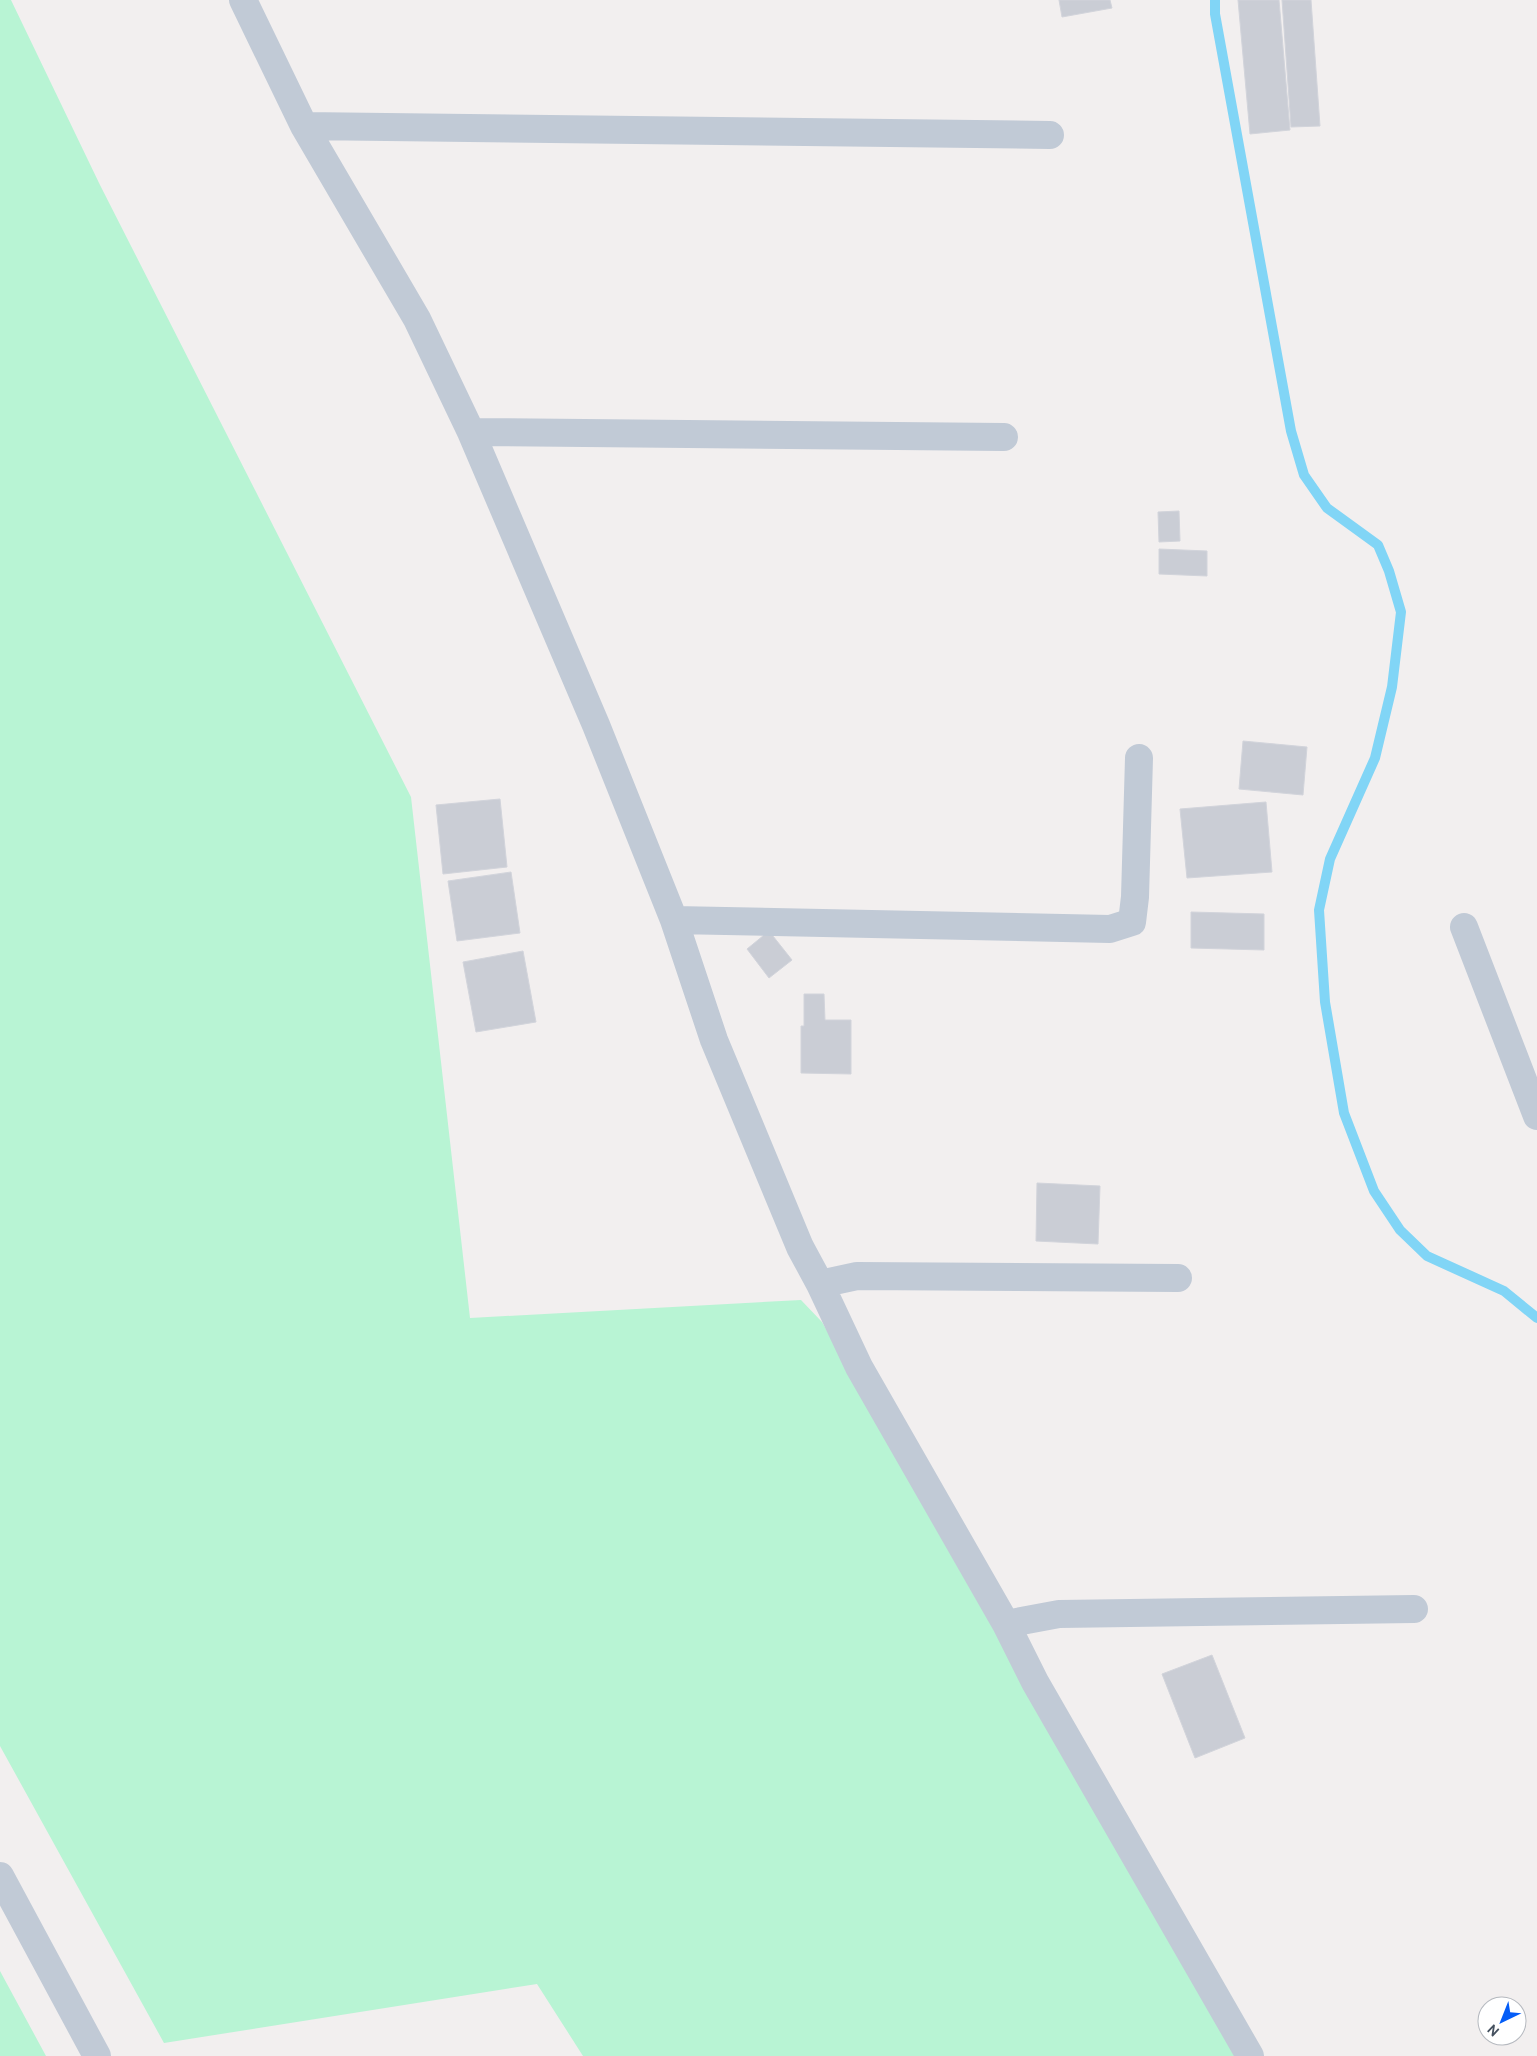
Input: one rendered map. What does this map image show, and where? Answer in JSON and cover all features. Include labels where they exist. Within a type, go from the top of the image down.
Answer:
[{"type":"street","points":[[243,0],[304,126],[417,319],[471,432],[596,726],[674,920],[714,1040],[800,1246],[859,1367],[1006,1624],[1035,1682],[1250,2056]]},
{"type":"street","points":[[304,126],[1050,135]]},
{"type":"street","points":[[471,432],[1004,437]]},
{"type":"street","points":[[674,920],[1110,929],[1132,922],[1135,897],[1139,758]]},
{"type":"street","points":[[1464,927],[1537,1116]]},
{"type":"street","points":[[820,1284],[857,1276],[1178,1278]]},
{"type":"street","points":[[1006,1624],[1059,1614],[1414,1609]]},
{"type":"street","points":[[0,1876],[97,2056]]},
{"type":"green space","points":[[0,0],[11,0],[100,185],[411,797],[470,1318],[801,1300],[822,1322],[1245,2056],[583,2056],[537,1984],[164,2043],[0,1746]]},
{"type":"green space","points":[[0,1971],[46,2056],[0,2056]]},
{"type":"building","points":[[1059,0],[1110,0],[1112,8],[1062,17]]},
{"type":"building","points":[[1238,0],[1279,0],[1290,130],[1250,134]]},
{"type":"building","points":[[1282,0],[1311,0],[1320,126],[1291,127]]},
{"type":"building","points":[[1179,511],[1180,541],[1159,542],[1158,512]]},
{"type":"building","points":[[1159,549],[1207,551],[1207,576],[1159,574]]},
{"type":"building","points":[[1243,741],[1307,747],[1303,795],[1239,789]]},
{"type":"building","points":[[500,799],[507,867],[443,874],[436,805]]},
{"type":"building","points":[[1266,802],[1272,872],[1187,878],[1180,809]]},
{"type":"building","points":[[511,872],[520,933],[457,941],[448,881]]},
{"type":"building","points":[[1191,912],[1264,914],[1264,950],[1191,948]]},
{"type":"building","points":[[769,931],[792,960],[769,978],[747,949]]},
{"type":"building","points":[[523,951],[536,1022],[476,1032],[463,962]]},
{"type":"building","points":[[804,994],[824,994],[825,1020],[851,1020],[851,1074],[801,1073],[801,1026],[804,1026]]},
{"type":"building","points":[[1037,1183],[1100,1186],[1098,1244],[1036,1241]]},
{"type":"building","points":[[1212,1655],[1245,1738],[1195,1758],[1162,1674]]},
{"type":"waterway","points":[[1215,0],[1215,14],[1291,431],[1304,475],[1327,508],[1378,545],[1389,571],[1401,612],[1392,687],[1375,758],[1330,859],[1319,910],[1325,1002],[1344,1113],[1374,1191],[1400,1230],[1427,1256],[1504,1291],[1537,1318]]}]
